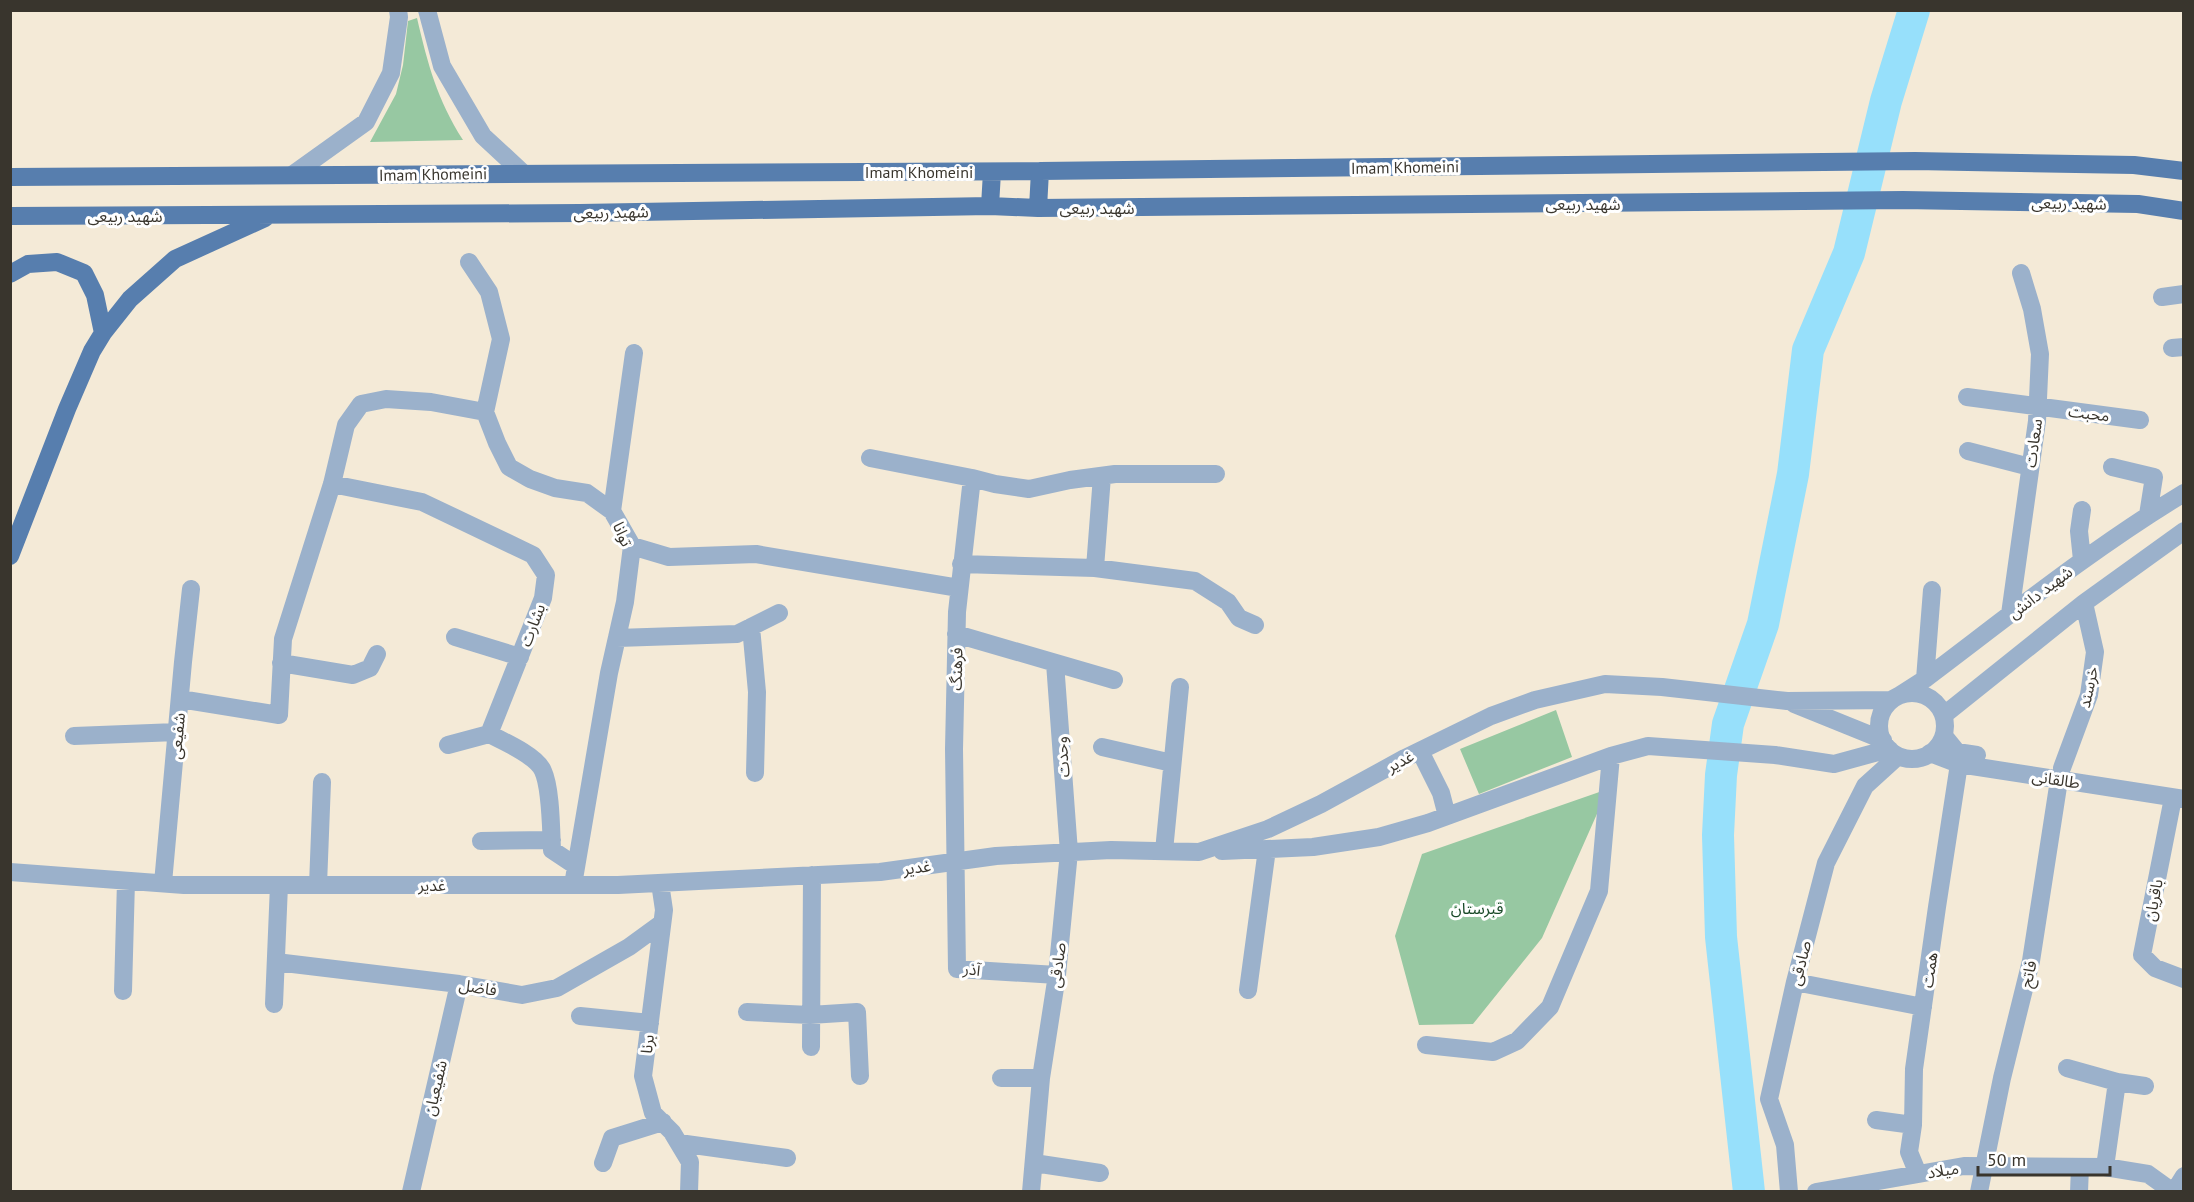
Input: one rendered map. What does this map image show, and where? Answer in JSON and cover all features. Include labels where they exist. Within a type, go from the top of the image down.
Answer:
[{"type":"main road","name":"Imam Khomeini","points":[[10,177],[992,172],[1915,161],[2134,165],[2184,171]]},
{"type":"main road","points":[[1038,208],[1040,171]]},
{"type":"main road","points":[[990,206],[992,172]]},
{"type":"main road","name":"شهید ربیعی","points":[[10,216],[270,216],[990,206],[1038,208],[1903,200],[2138,204],[2184,211]]},
{"type":"main road","points":[[10,556],[67,409],[92,351],[103,333],[130,300],[175,258],[270,216]]},
{"type":"main road","points":[[10,274],[28,264],[57,262],[84,273],[95,295],[103,333]]},
{"type":"street","points":[[292,175],[366,122],[391,73],[398,10]]},
{"type":"street","points":[[427,10],[442,66],[483,136],[523,173]]},
{"type":"street","points":[[180,699],[279,715],[283,639],[332,484],[346,425],[361,404],[386,399],[431,402],[485,412],[501,339],[489,292],[468,262]]},
{"type":"street","name":"سعادت","points":[[2010,615],[2038,407],[2040,354],[2032,309],[2021,273]]},
{"type":"street","points":[[2162,297],[2184,294]]},
{"type":"street","points":[[612,511],[634,353]]},
{"type":"street","name":"محبت","points":[[1967,397],[2140,420]]},
{"type":"street","name":"توانا","points":[[485,412],[509,467],[530,480],[555,488],[587,493],[612,511],[632,546],[625,602],[609,673],[573,885]]},
{"type":"street","points":[[1968,451],[2030,467]]},
{"type":"street","points":[[870,458],[1029,489],[1114,474],[1216,474]]},
{"type":"street","points":[[2112,467],[2154,477],[2148,514]]},
{"type":"street","points":[[1095,568],[1102,476]]},
{"type":"street","name":"فرهنگ","points":[[956,862],[954,749],[956,634],[961,564],[972,478]]},
{"type":"street","name":"بشارت","points":[[332,484],[422,502],[532,555],[546,575],[543,598],[489,734]]},
{"type":"street","name":"شهید دانش","points":[[1896,697],[1925,679],[2082,560],[2148,514],[2184,493]]},
{"type":"street","points":[[2082,510],[2079,531],[2082,560]]},
{"type":"street","points":[[1944,715],[2084,603],[2184,531]]},
{"type":"street","points":[[632,546],[669,557],[756,554],[959,588]]},
{"type":"street","points":[[961,564],[1095,568],[1195,581],[1228,602],[1239,618],[1255,625]]},
{"type":"street","name":"شفیعی","points":[[163,883],[191,590]]},
{"type":"street","points":[[1925,679],[1932,590]]},
{"type":"street","name":"خرسند","points":[[2060,774],[2089,695],[2095,652],[2084,603]]},
{"type":"street","points":[[617,638],[737,634],[779,613]]},
{"type":"street","points":[[750,627],[757,692],[755,773]]},
{"type":"street","points":[[956,634],[1114,680]]},
{"type":"street","points":[[454,637],[520,657]]},
{"type":"street","points":[[281,663],[353,675],[370,668],[377,654]]},
{"type":"street","name":"وحدت","points":[[1055,663],[1069,852]]},
{"type":"street","name":"غدیر","points":[[10,872],[163,883],[573,885],[880,872],[996,856],[1069,852],[1111,850],[1199,852],[1268,830],[1491,716],[1535,699],[1605,684],[1787,701]]},
{"type":"street","points":[[1164,851],[1180,687]]},
{"type":"street","points":[[1911,692],[1921,694],[1931,698],[1944,715],[1946,725],[1944,736],[1939,746],[1930,753],[1920,758],[1909,759],[1787,701],[1896,697],[1911,692]]},
{"type":"street","points":[[1890,748],[1879,730],[1880,719],[1884,709],[1896,697]]},
{"type":"street","points":[[74,736],[177,732]]},
{"type":"street","points":[[448,745],[489,734],[517,747],[543,769],[549,802],[552,850],[576,866]]},
{"type":"street","name":"طالقانی","points":[[1944,736],[1958,752],[2060,774],[2180,795]]},
{"type":"street","points":[[1199,852],[1313,847],[1379,837],[1447,816],[1611,756],[1648,746],[1775,755],[1834,764],[1890,748]]},
{"type":"street","points":[[1102,747],[1173,762]]},
{"type":"street","name":"صادقی","points":[[1790,1191],[1785,1145],[1769,1099],[1795,982],[1826,863],[1864,786],[1890,748]]},
{"type":"street","points":[[1420,751],[1441,793],[1447,816]]},
{"type":"street","name":"طالقانی","points":[[1930,753],[1959,764],[2060,774]]},
{"type":"street","points":[[1426,1045],[1493,1052],[1517,1041],[1550,1007],[1599,891],[1611,756]]},
{"type":"street","name":"همت","points":[[1918,1174],[1909,1152],[1913,1125],[1914,1069],[1936,907],[1959,764]]},
{"type":"street","name":"فاتح","points":[[1979,1191],[2002,1078],[2018,1021],[2031,961],[2060,774]]},
{"type":"street","points":[[318,885],[322,782]]},
{"type":"street","name":"باقریان","points":[[2180,795],[2142,955],[2155,968],[2184,979]]},
{"type":"street","points":[[481,841],[552,840]]},
{"type":"street","points":[[1248,990],[1267,849]]},
{"type":"street","name":"صادقی","points":[[1031,1191],[1041,1078],[1057,975],[1069,852]]},
{"type":"street","name":"آذر","points":[[956,862],[957,969],[1057,975]]},
{"type":"street","points":[[811,1047],[812,874]]},
{"type":"street","points":[[123,991],[126,881]]},
{"type":"street","name":"برنا","points":[[660,883],[664,910],[643,1076],[653,1113],[672,1131],[690,1161],[689,1191]]},
{"type":"street","points":[[274,1004],[279,885]]},
{"type":"street","name":"فاضل","points":[[276,962],[459,984],[522,995],[557,988],[629,946],[662,923]]},
{"type":"street","points":[[1795,982],[1923,1007]]},
{"type":"street","name":"شفیعیان","points":[[411,1191],[459,984]]},
{"type":"street","points":[[747,1012],[810,1015],[857,1011],[860,1076]]},
{"type":"street","points":[[580,1016],[650,1023]]},
{"type":"street","points":[[2067,1068],[2117,1082],[2145,1086]]},
{"type":"street","points":[[1001,1078],[1041,1078]]},
{"type":"street","points":[[2105,1167],[2117,1082]]},
{"type":"street","points":[[1876,1120],[1913,1125]]},
{"type":"street","points":[[603,1163],[612,1138],[663,1122]]},
{"type":"street","points":[[679,1143],[787,1158]]},
{"type":"street","points":[[1034,1163],[1100,1173]]},
{"type":"street","name":"میلاد","points":[[1816,1191],[1964,1166],[1984,1166],[2105,1167],[2148,1174],[2173,1191]]},
{"type":"street","points":[[2079,1191],[2080,1167]]},
{"type":"street","points":[[2173,1191],[2184,1176]]},
{"type":"green space","points":[[417,18],[434,81],[446,110],[463,140],[370,142],[396,94],[403,65],[408,21]]},
{"type":"green space","points":[[1556,710],[1572,757],[1479,794],[1460,749]]},
{"type":"green space","name":"قبرستان","points":[[1608,789],[1542,938],[1473,1024],[1419,1025],[1395,936],[1422,854]]},
{"type":"waterway","points":[[1749,1192],[1721,937],[1718,835],[1721,775],[1728,724],[1763,624],[1793,474],[1808,350],[1849,253],[1886,101],[1914,10]]}]
